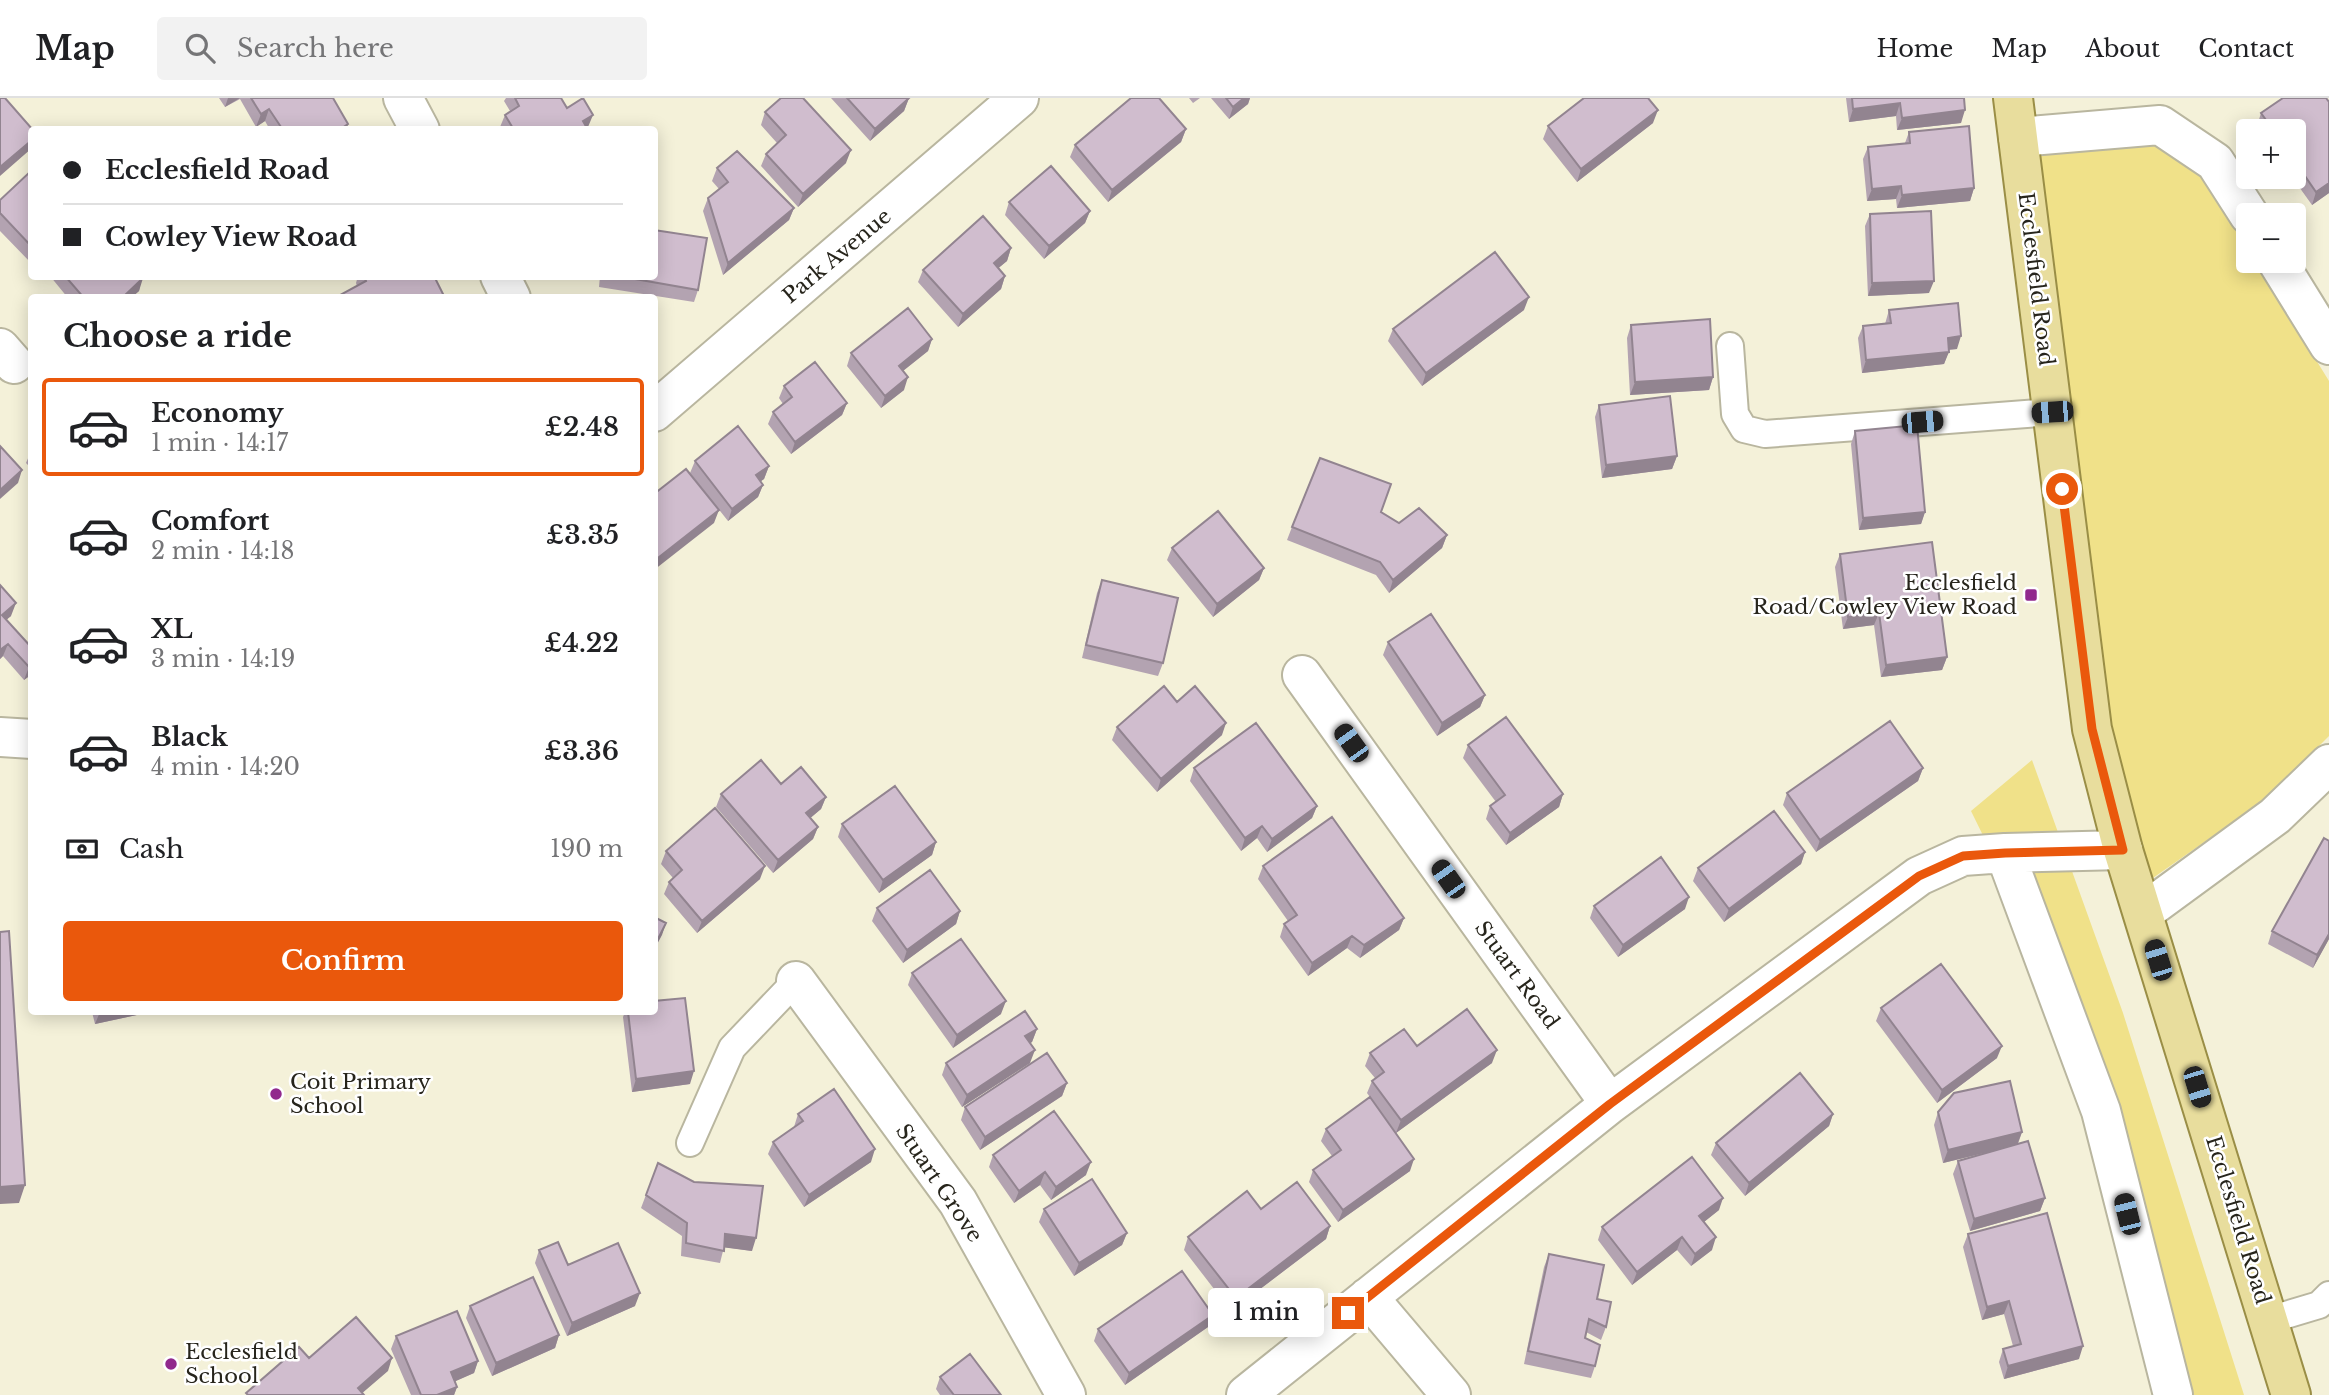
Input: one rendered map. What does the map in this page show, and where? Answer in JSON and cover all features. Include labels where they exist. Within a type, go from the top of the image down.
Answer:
[{"type":"main road","name":"Ecclesfield Road","points":[[2013,98],[2092,729],[2123,850],[2291,1395]]},
{"type":"street","points":[[403,98],[418,126]]},
{"type":"street","name":"Park Avenue","points":[[658,409],[1019,98]]},
{"type":"street","points":[[2018,136],[2159,111],[2215,162],[2241,203]]},
{"type":"street","points":[[2284,273],[2329,345]]},
{"type":"street","name":"Stuart Road","points":[[1302,676],[1610,1104]]},
{"type":"street","points":[[0,737],[28,739]]},
{"type":"street","points":[[2144,912],[2275,817],[2329,764]]},
{"type":"street","points":[[1246,1395],[1610,1104],[1919,876],[1963,856],[2123,850]]},
{"type":"street","points":[[2005,853],[2101,1111],[2173,1395]]},
{"type":"street","name":"Stuart Grove","points":[[796,981],[958,1202],[1066,1395]]},
{"type":"street","points":[[1368,1297],[1451,1395]]},
{"type":"lane","points":[[1730,346],[1735,414],[1744,429],[1765,434],[2052,412]]},
{"type":"lane","points":[[690,1143],[732,1048],[796,981]]},
{"type":"lane","points":[[2269,1320],[2326,1301]]},
{"type":"shaded area","points":[[2154,142],[2203,176],[2236,229],[2236,273],[2262,273],[2329,381],[2329,736],[2266,799],[2150,880],[2105,760],[2028,151]]},
{"type":"shaded area","points":[[2032,760],[2123,1013],[2244,1395],[2189,1395],[2113,1100],[1971,811]]},
{"type":"building","points":[[0,98],[5,98],[30,126],[28,143],[0,167]]},
{"type":"building","points":[[251,98],[333,98],[348,124],[280,126],[269,109],[261,114]]},
{"type":"building","points":[[515,98],[561,98],[567,108],[583,98],[593,115],[583,121],[586,126],[512,126],[505,115],[519,106]]},
{"type":"building","points":[[781,98],[803,98],[851,150],[803,194],[766,154],[786,135],[765,112]]},
{"type":"building","points":[[847,98],[909,98],[875,129]]},
{"type":"building","points":[[1131,98],[1159,98],[1186,129],[1112,190],[1075,145]]},
{"type":"building","points":[[1226,98],[1244,98],[1233,107]]},
{"type":"building","points":[[1584,98],[1648,98],[1658,110],[1581,169],[1548,126]]},
{"type":"building","points":[[1852,98],[1964,98],[1965,110],[1902,118],[1900,103],[1853,109]]},
{"type":"building","points":[[2283,98],[2326,98],[2329,102],[2329,183],[2316,192],[2306,177],[2306,119],[2265,119],[2261,113]]},
{"type":"building","points":[[1969,126],[1974,188],[1902,195],[1901,186],[1872,189],[1868,147],[1910,143],[1909,132]]},
{"type":"building","points":[[737,151],[794,208],[728,263],[708,198],[728,182],[717,168]]},
{"type":"building","points":[[1051,166],[1090,211],[1049,246],[1009,202]]},
{"type":"building","points":[[28,174],[28,243],[0,213],[0,200]]},
{"type":"building","points":[[1931,211],[1934,281],[1872,283],[1870,214]]},
{"type":"building","points":[[983,216],[1011,248],[994,263],[1005,276],[963,314],[923,270]]},
{"type":"building","points":[[658,231],[707,238],[698,290],[641,280],[658,280]]},
{"type":"building","points":[[1495,252],[1529,297],[1426,373],[1393,329]]},
{"type":"building","points":[[68,280],[141,280],[126,294],[81,294]]},
{"type":"building","points":[[436,280],[443,294],[342,294],[366,281]]},
{"type":"building","points":[[1958,303],[1961,336],[1948,338],[1949,352],[1866,360],[1863,326],[1891,323],[1889,310]]},
{"type":"building","points":[[908,308],[932,339],[899,366],[908,377],[885,396],[851,353]]},
{"type":"building","points":[[1710,319],[1713,377],[1635,382],[1631,325]]},
{"type":"building","points":[[815,362],[847,403],[795,442],[773,412],[792,397],[784,386]]},
{"type":"building","points":[[1670,396],[1677,456],[1606,465],[1599,405]]},
{"type":"building","points":[[1917,425],[1925,512],[1863,518],[1855,431]]},
{"type":"building","points":[[738,426],[769,466],[756,475],[763,485],[732,509],[695,461]]},
{"type":"building","points":[[0,446],[22,470],[0,490]]},
{"type":"building","points":[[1320,458],[1391,484],[1381,512],[1399,523],[1419,508],[1447,535],[1393,580],[1380,562],[1292,527]]},
{"type":"building","points":[[686,469],[719,510],[658,558],[658,491]]},
{"type":"building","points":[[1218,511],[1264,568],[1217,604],[1172,548]]},
{"type":"building","points":[[1932,542],[1947,657],[1886,665],[1879,613],[1848,617],[1840,554]]},
{"type":"building","points":[[1102,580],[1178,598],[1163,663],[1086,645]]},
{"type":"building","points":[[0,585],[16,603],[2,615],[28,644],[28,666],[8,644],[0,650]]},
{"type":"building","points":[[1431,614],[1485,695],[1442,723],[1388,642]]},
{"type":"building","points":[[1164,686],[1177,702],[1195,686],[1226,723],[1161,779],[1117,727]]},
{"type":"building","points":[[1506,717],[1563,794],[1510,833],[1490,806],[1505,795],[1468,745]]},
{"type":"building","points":[[1890,721],[1923,768],[1820,840],[1787,793]]},
{"type":"building","points":[[1256,723],[1317,806],[1272,839],[1262,826],[1245,838],[1194,768]]},
{"type":"building","points":[[761,760],[781,784],[801,767],[826,797],[806,813],[818,827],[778,860],[721,794]]},
{"type":"building","points":[[895,786],[936,842],[883,880],[842,824]]},
{"type":"building","points":[[715,808],[765,866],[702,921],[669,882],[682,870],[666,851]]},
{"type":"building","points":[[1774,811],[1805,852],[1729,909],[1698,868]]},
{"type":"building","points":[[1332,817],[1404,918],[1364,945],[1352,936],[1312,963],[1284,924],[1297,915],[1263,866]]},
{"type":"building","points":[[2324,838],[2329,841],[2329,934],[2317,955],[2272,931]]},
{"type":"building","points":[[1661,857],[1689,897],[1623,945],[1594,906]]},
{"type":"building","points":[[930,870],[960,911],[907,950],[877,908]]},
{"type":"building","points":[[658,919],[666,923],[658,939]]},
{"type":"building","points":[[9,931],[25,1185],[0,1187],[0,932]]},
{"type":"building","points":[[961,939],[1006,1001],[957,1035],[912,973]]},
{"type":"building","points":[[1941,964],[2002,1046],[1942,1090],[1881,1008]]},
{"type":"building","points":[[685,998],[694,1071],[636,1079],[628,1015],[658,1015],[658,1001]]},
{"type":"building","points":[[1467,1009],[1497,1050],[1401,1120],[1372,1081],[1384,1072],[1370,1053],[1404,1029],[1417,1046]]},
{"type":"building","points":[[1025,1011],[1037,1029],[1025,1036],[1035,1050],[967,1095],[946,1063]]},
{"type":"building","points":[[1047,1053],[1067,1083],[985,1137],[965,1107]]},
{"type":"building","points":[[1800,1073],[1833,1114],[1749,1183],[1716,1143]]},
{"type":"building","points":[[2010,1081],[2022,1132],[1948,1150],[1938,1112],[1954,1093]]},
{"type":"building","points":[[834,1089],[875,1149],[809,1195],[773,1142],[803,1121],[798,1114]]},
{"type":"building","points":[[1370,1097],[1414,1159],[1343,1210],[1313,1170],[1341,1150],[1326,1129]]},
{"type":"building","points":[[1054,1111],[1091,1162],[1056,1187],[1045,1172],[1019,1191],[993,1155]]},
{"type":"building","points":[[2028,1141],[2045,1198],[1974,1219],[1958,1161]]},
{"type":"building","points":[[1692,1157],[1723,1198],[1699,1216],[1716,1237],[1695,1254],[1682,1237],[1637,1272],[1602,1227]]},
{"type":"building","points":[[658,1163],[694,1182],[763,1186],[756,1238],[725,1234],[724,1251],[686,1243],[687,1223],[646,1195]]},
{"type":"building","points":[[1092,1179],[1127,1233],[1079,1263],[1044,1209]]},
{"type":"building","points":[[1297,1182],[1330,1226],[1236,1298],[1188,1237],[1247,1191],[1261,1209]]},
{"type":"building","points":[[2047,1213],[2083,1346],[2008,1366],[2003,1349],[2021,1344],[2009,1301],[1987,1307],[1968,1234]]},
{"type":"building","points":[[558,1242],[568,1265],[618,1243],[640,1293],[572,1323],[539,1250]]},
{"type":"building","points":[[1549,1254],[1604,1265],[1597,1299],[1611,1302],[1606,1327],[1589,1319],[1585,1338],[1600,1345],[1595,1366],[1528,1351]]},
{"type":"building","points":[[1182,1271],[1213,1315],[1129,1373],[1098,1329]]},
{"type":"building","points":[[533,1277],[559,1335],[496,1363],[470,1306]]},
{"type":"building","points":[[457,1311],[478,1361],[451,1372],[457,1387],[437,1395],[421,1395],[396,1336]]},
{"type":"building","points":[[356,1317],[392,1358],[358,1388],[364,1395],[246,1393],[299,1347],[309,1358]]},
{"type":"building","points":[[970,1354],[1001,1395],[954,1395],[940,1377]]},
{"type":"place","name":"Ecclesfield Road/Cowley View Road","points":[[2031,595]]},
{"type":"place","name":"Coit Primary School","points":[[276,1094]]},
{"type":"place","name":"Ecclesfield School","points":[[171,1364]]},
{"type":"route","points":[[1348,1313],[1610,1104],[1919,876],[1963,856],[2123,850],[2092,729],[2062,489]]}]
